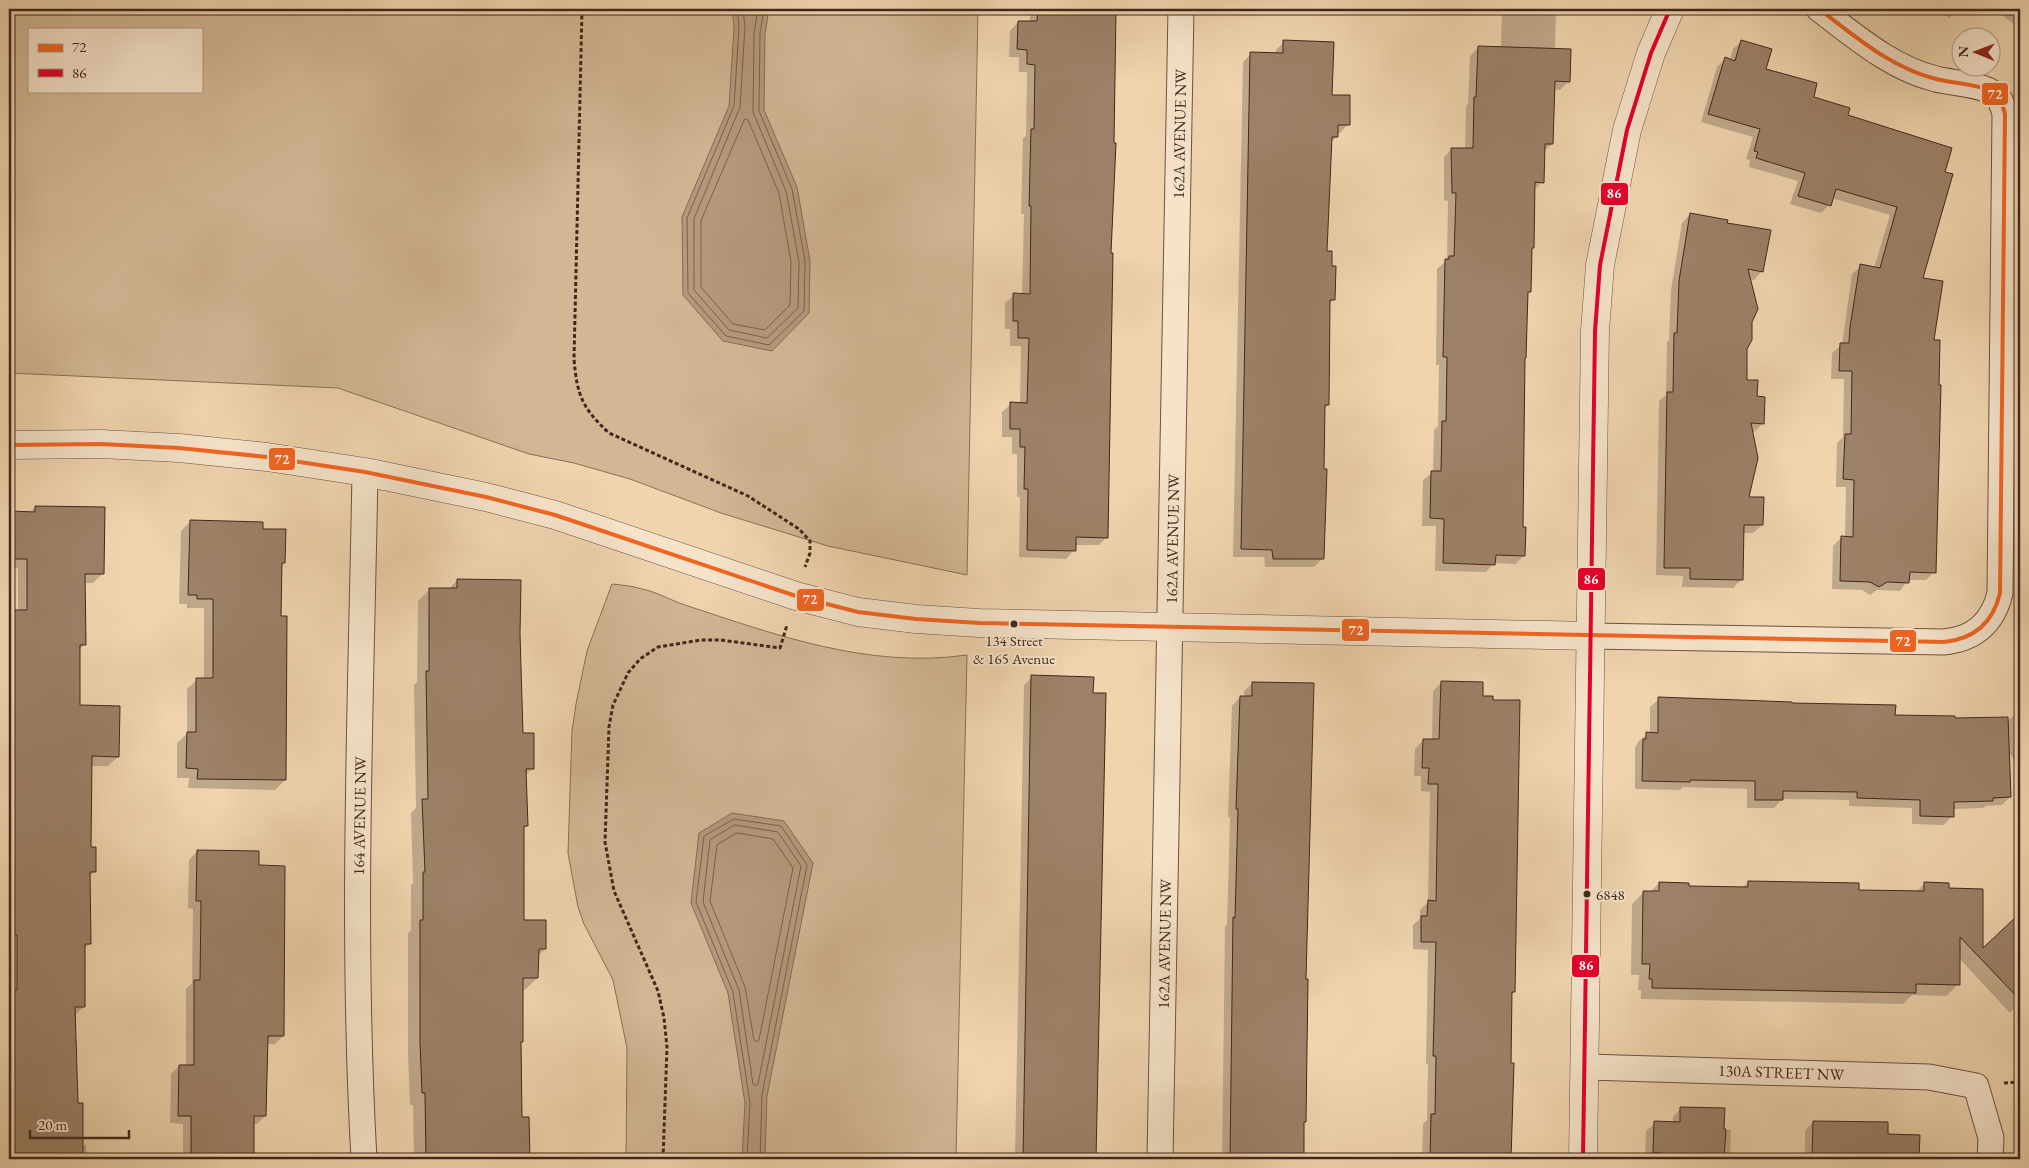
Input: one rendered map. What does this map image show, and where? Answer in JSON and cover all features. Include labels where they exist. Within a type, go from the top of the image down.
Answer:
[{"type":"street","name":"162A AVENUE NW","points":[[1160,1159],[1181,9]]},
{"type":"street","points":[[1583,1159],[1586,1066],[1595,331],[1600,265],[1627,130],[1651,53],[1670,9]]},
{"type":"street","points":[[9,445],[101,444],[180,448],[267,457],[365,472],[486,497],[555,515],[796,596],[858,612],[916,619],[979,623],[1590,636],[1944,642],[1968,637],[1979,630],[1997,608],[2000,593],[2005,114],[1999,98],[1982,88],[1936,79],[1897,64],[1819,9]]},
{"type":"street","name":"164 AVENUE NW","points":[[364,1159],[359,1065],[357,970],[365,472]]},
{"type":"street","name":"130A STREET NW","points":[[1586,1066],[1929,1077],[1976,1086],[1991,1138],[1990,1159]]},
{"type":"path","points":[[582,9],[574,359],[576,381],[583,402],[592,417],[609,433],[748,496],[799,529],[810,541],[810,553],[780,648],[721,640],[700,640],[658,647],[640,659],[628,674],[613,705],[609,727],[605,842],[614,891],[658,991],[664,1018],[667,1047],[663,1159]]},
{"type":"shaded area","points":[[9,9],[978,9],[967,575],[828,546],[721,513],[630,479],[574,463],[529,454],[338,388],[9,373]]},
{"type":"shaded area","points":[[612,584],[648,590],[685,605],[788,638],[823,646],[894,657],[930,658],[967,655],[956,1159],[626,1159],[627,1048],[613,980],[584,924],[578,907],[568,853],[572,731],[576,704],[587,651]]},
{"type":"water","points":[[732,9],[769,9],[765,34],[764,110],[797,187],[810,261],[809,313],[772,351],[723,341],[683,295],[682,217],[729,106],[734,27]]},
{"type":"water","points":[[732,813],[784,821],[813,863],[767,1096],[765,1159],[742,1159],[745,1103],[728,993],[691,903],[699,833]]},
{"type":"building","points":[[1038,9],[1116,9],[1114,143],[1116,143],[1111,253],[1113,253],[1108,538],[1076,537],[1076,551],[1027,550],[1028,489],[1024,489],[1025,447],[1020,447],[1020,429],[1010,429],[1010,402],[1027,403],[1029,338],[1018,338],[1018,321],[1013,321],[1013,293],[1030,294],[1031,206],[1029,206],[1031,129],[1034,129],[1035,65],[1027,64],[1027,50],[1017,49],[1018,21],[1037,21]]},
{"type":"building","points":[[1283,40],[1334,42],[1332,95],[1350,95],[1350,125],[1338,125],[1338,137],[1332,137],[1327,251],[1332,251],[1332,266],[1336,266],[1335,300],[1330,300],[1329,405],[1325,405],[1324,469],[1327,469],[1324,559],[1273,559],[1272,550],[1241,549],[1250,52],[1283,53]]},
{"type":"building","points":[[1741,40],[1772,49],[1766,69],[1817,83],[1814,97],[1850,108],[1848,115],[1952,148],[1945,172],[1953,174],[1923,278],[1943,281],[1934,340],[1940,340],[1939,385],[1941,385],[1936,573],[1910,572],[1909,583],[1887,582],[1879,587],[1870,582],[1840,581],[1841,536],[1853,537],[1854,480],[1843,479],[1845,434],[1851,434],[1852,371],[1839,371],[1840,343],[1849,343],[1860,264],[1880,268],[1897,207],[1836,189],[1831,206],[1798,196],[1805,173],[1756,158],[1758,152],[1754,151],[1760,129],[1708,114],[1725,57],[1735,61]]},
{"type":"building","points":[[1478,46],[1571,49],[1570,82],[1555,81],[1553,144],[1545,144],[1544,183],[1535,182],[1534,248],[1532,248],[1531,292],[1528,292],[1525,358],[1523,527],[1526,527],[1525,556],[1496,555],[1495,565],[1443,563],[1444,519],[1430,518],[1431,471],[1441,471],[1442,421],[1446,421],[1447,357],[1443,357],[1445,259],[1449,259],[1449,256],[1454,256],[1456,193],[1452,193],[1451,148],[1473,148]]},
{"type":"building","points":[[1690,213],[1728,220],[1727,223],[1771,230],[1763,272],[1748,269],[1758,309],[1752,322],[1752,340],[1747,349],[1747,380],[1758,380],[1757,396],[1765,397],[1764,424],[1751,423],[1758,458],[1749,497],[1764,497],[1763,525],[1744,525],[1743,580],[1690,579],[1690,568],[1664,568],[1667,392],[1673,392],[1674,333],[1677,333],[1679,281]]},
{"type":"building","points":[[35,506],[105,507],[104,574],[85,574],[86,645],[80,645],[80,705],[120,706],[119,757],[92,756],[91,847],[96,847],[96,872],[90,872],[91,944],[85,944],[85,1007],[75,1007],[78,1103],[83,1103],[83,1159],[9,1159],[9,990],[17,990],[17,935],[9,935],[9,610],[27,610],[27,559],[9,559],[9,511],[35,512]]},
{"type":"building","points":[[190,520],[263,522],[263,529],[286,529],[285,563],[282,563],[281,616],[287,616],[286,780],[197,779],[198,769],[186,768],[187,732],[196,732],[196,678],[213,678],[213,599],[197,599],[197,595],[188,595]]},
{"type":"building","points":[[457,579],[521,580],[520,634],[523,733],[534,733],[534,769],[526,769],[528,826],[524,826],[524,920],[546,920],[546,949],[539,949],[538,978],[523,978],[523,1042],[521,1042],[522,1117],[529,1117],[530,1159],[426,1159],[425,1093],[422,1093],[420,1042],[420,920],[423,920],[423,872],[425,872],[422,799],[428,799],[426,671],[429,671],[429,588],[457,588]]},
{"type":"building","points":[[1031,675],[1094,677],[1093,693],[1106,693],[1096,1159],[1023,1159]]},
{"type":"building","points":[[1441,681],[1483,682],[1483,696],[1493,696],[1493,700],[1520,700],[1515,992],[1512,992],[1511,1063],[1514,1063],[1511,1159],[1430,1159],[1431,1114],[1435,1114],[1436,1056],[1433,1056],[1436,942],[1421,942],[1421,916],[1427,916],[1428,900],[1436,901],[1438,784],[1428,784],[1429,768],[1422,768],[1423,739],[1439,739]]},
{"type":"building","points":[[1252,682],[1314,683],[1306,979],[1308,979],[1304,1159],[1230,1159],[1233,917],[1235,918],[1240,696],[1252,696]]},
{"type":"building","points":[[1658,697],[1896,705],[1895,715],[1955,716],[1955,718],[2008,717],[2011,797],[1993,798],[1993,801],[1954,802],[1954,817],[1920,816],[1920,800],[1857,798],[1857,792],[1783,791],[1783,800],[1755,800],[1755,781],[1642,781],[1643,739],[1646,739],[1646,732],[1658,733]]},
{"type":"building","points":[[197,850],[259,851],[259,865],[285,866],[284,1036],[268,1036],[266,1116],[254,1116],[254,1159],[191,1159],[191,1116],[178,1116],[179,1065],[194,1065],[194,980],[200,980],[201,901],[196,901]]},
{"type":"building","points":[[1748,881],[1859,883],[1859,890],[1924,891],[1924,882],[1949,883],[1949,888],[1983,889],[1983,948],[2020,913],[2020,1000],[1960,937],[1960,985],[1916,984],[1916,993],[1652,988],[1652,979],[1649,979],[1650,964],[1642,964],[1643,891],[1659,891],[1659,882],[1689,883],[1689,886],[1748,887]]},
{"type":"building","points":[[1680,1107],[1725,1108],[1724,1158],[1661,1156],[1661,1153],[1653,1153],[1654,1121],[1680,1122]]},
{"type":"building","points":[[1813,1121],[1888,1122],[1888,1134],[1920,1135],[1919,1159],[1812,1159]]},
{"type":"transit line","name":"86","points":[[1583,1159],[1595,331],[1600,265],[1627,130],[1651,53],[1670,9]]},
{"type":"transit line","name":"72","points":[[9,445],[101,444],[179,448],[267,457],[365,472],[486,497],[555,515],[796,596],[858,612],[916,619],[979,623],[1944,642],[1955,640],[1981,628],[1993,613],[2000,593],[2005,114],[2000,100],[1988,90],[1971,85],[1943,81],[1904,67],[1874,50],[1819,9]]},
{"type":"place","name":"134 Street & 165 Avenue","points":[[1014,624]]},
{"type":"place","name":"6848","points":[[1587,894]]}]
